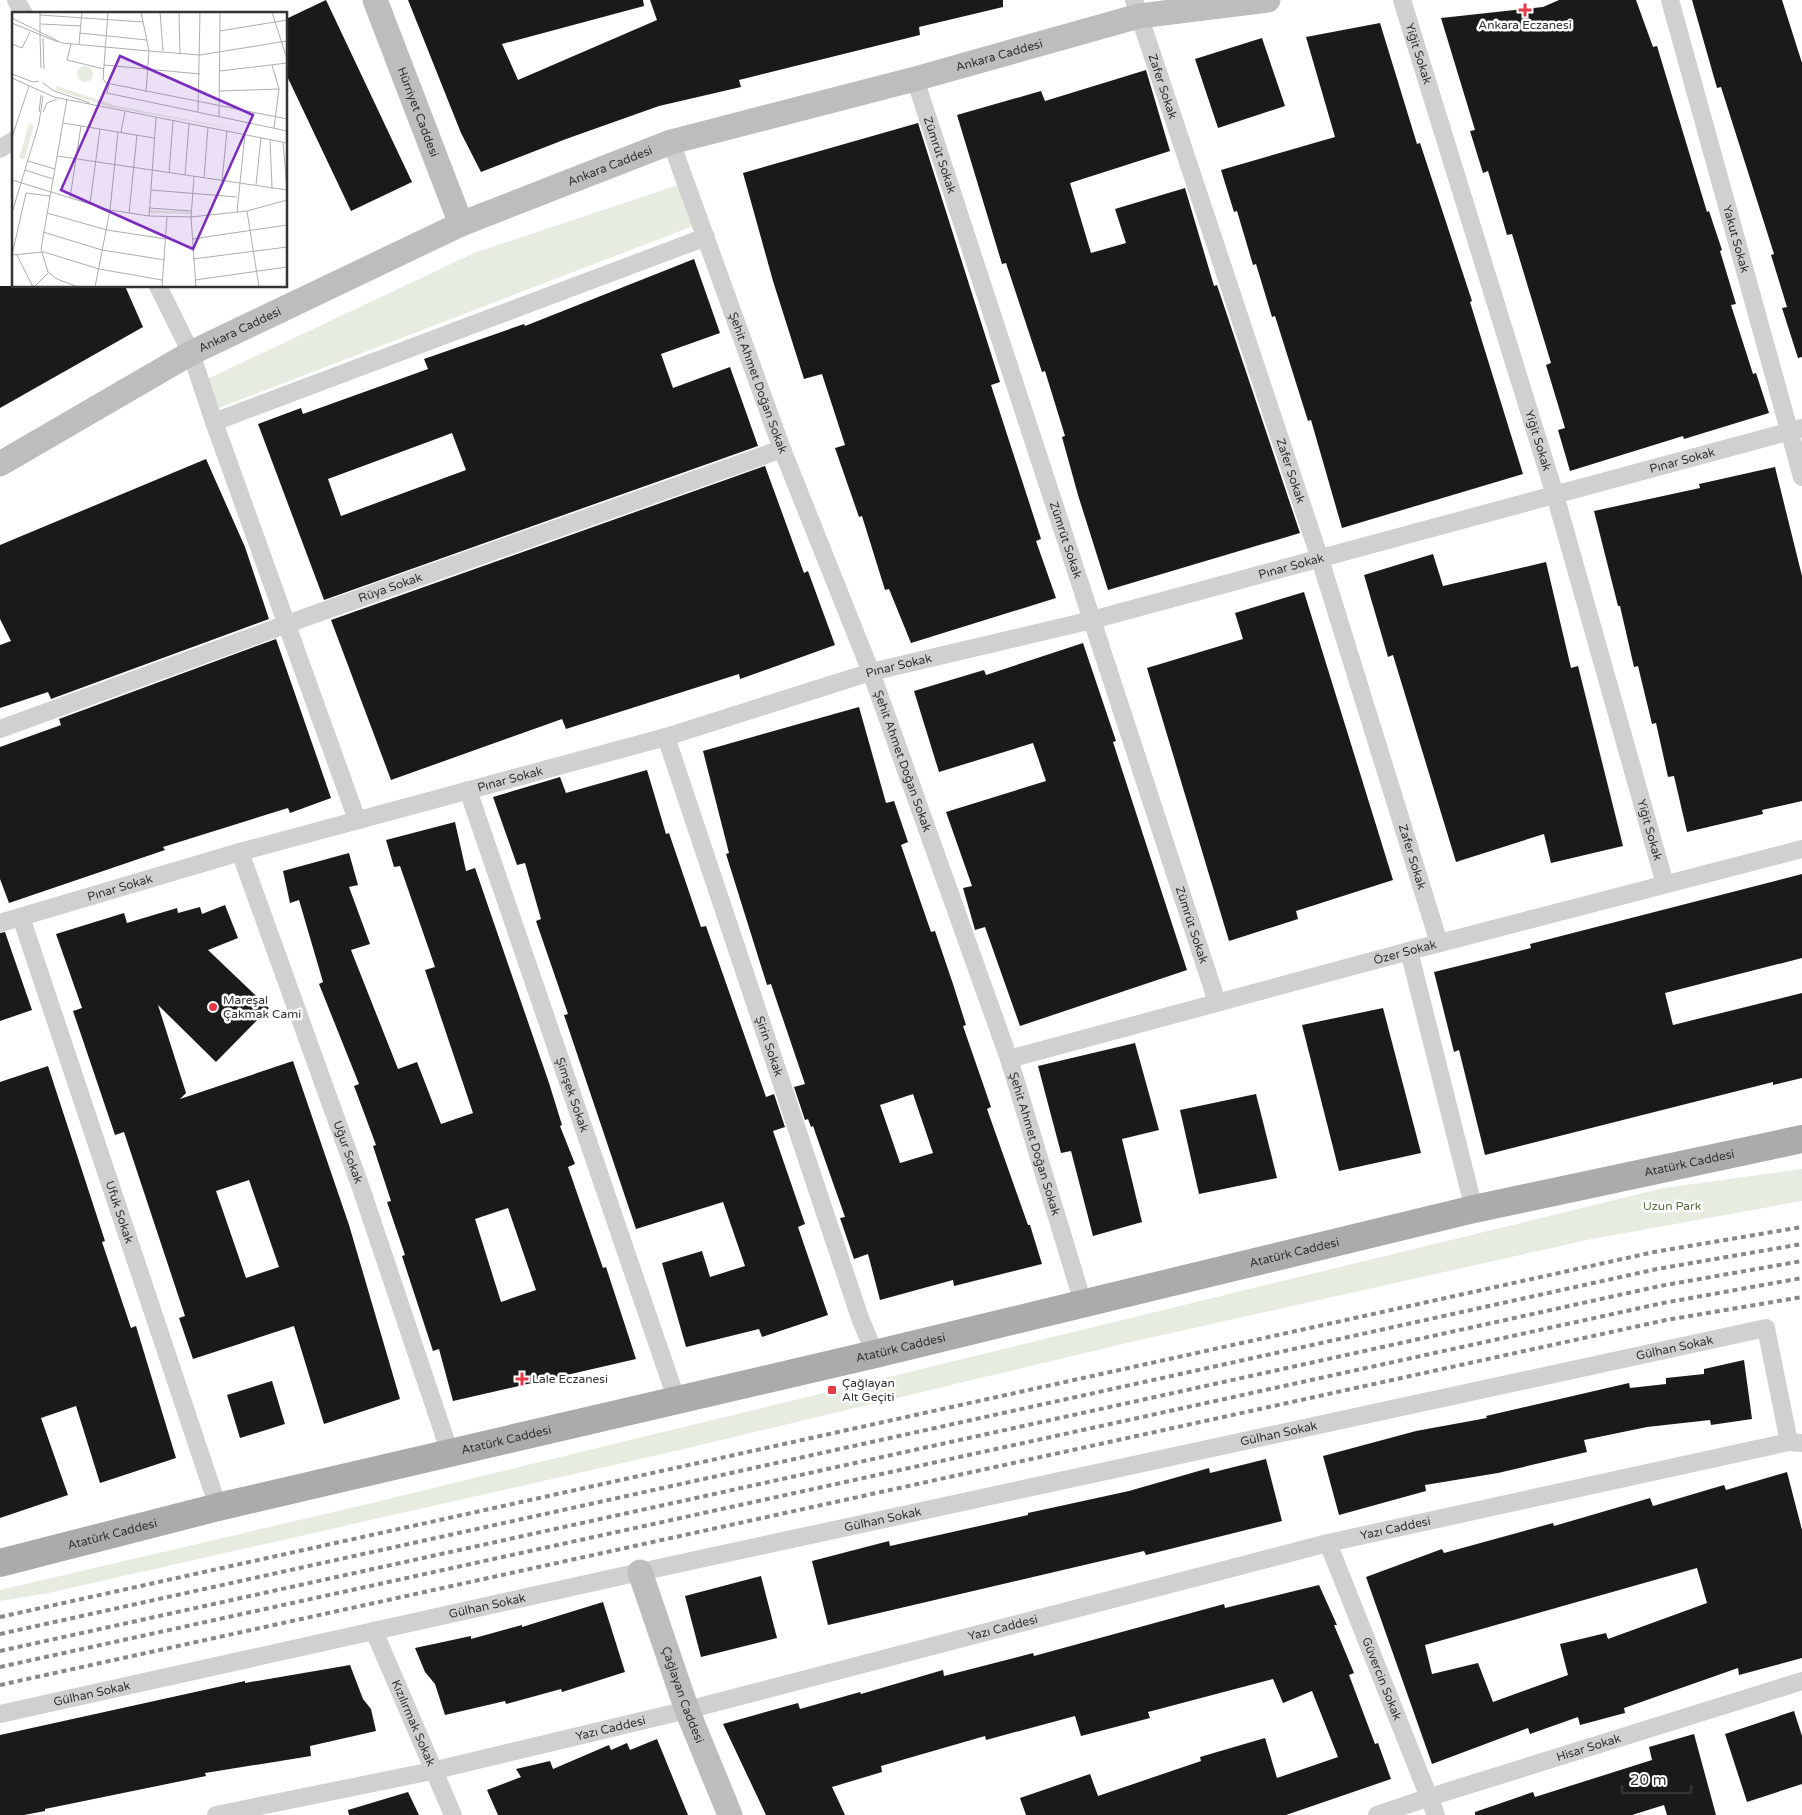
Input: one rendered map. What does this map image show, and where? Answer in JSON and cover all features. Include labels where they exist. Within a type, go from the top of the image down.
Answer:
[{"type":"main road","name":"Hürriyet Caddesi","points":[[375,0],[461,224]]},
{"type":"main road","name":"Ankara Caddesi","points":[[0,464],[191,352],[461,224],[671,142],[914,79],[1137,8],[1268,0]]},
{"type":"main road","name":"Atatürk Caddesi","points":[[0,1562],[218,1507],[677,1401],[1474,1209],[1802,1139]]},
{"type":"main road","name":"Çağlayan Caddesi","points":[[640,1572],[687,1710],[730,1815]]},
{"type":"street","points":[[16,0],[23,12]]},
{"type":"street","name":"Yiğit Sokak","points":[[1402,0],[1555,495],[1665,884]]},
{"type":"street","name":"Yakut Sokak","points":[[1670,0],[1796,430],[1802,477]]},
{"type":"street","name":"Zafer Sokak","points":[[1137,8],[1320,559],[1439,943]]},
{"type":"street","name":"Zümrüt Sokak","points":[[914,79],[1216,1002]]},
{"type":"street","points":[[0,149],[12,141]]},
{"type":"street","name":"Şehit Ahmet Doğan Sokak","points":[[671,142],[782,449],[871,672],[1009,1059],[1083,1303]]},
{"type":"street","points":[[214,422],[706,237]]},
{"type":"street","points":[[159,288],[191,352],[214,422],[357,820]]},
{"type":"street","name":"Pınar Sokak","points":[[0,922],[240,852],[666,737],[871,672],[1092,620],[1796,430]]},
{"type":"street","name":"Rüya Sokak","points":[[0,730],[287,624],[782,449]]},
{"type":"street","name":"Şirin Sokak","points":[[666,737],[857,1309],[875,1354]]},
{"type":"street","name":"Şimşek Sokak","points":[[468,790],[677,1401]]},
{"type":"street","name":"Özer Sokak","points":[[1009,1059],[1216,1002],[1802,848]]},
{"type":"street","name":"Uğur Sokak","points":[[240,852],[361,1188],[450,1453]]},
{"type":"street","name":"Ufuk Sokak","points":[[21,917],[218,1507]]},
{"type":"street","points":[[1409,951],[1474,1209]]},
{"type":"street","name":"Gülhan Sokak","points":[[0,1714],[640,1572],[1766,1328],[1796,1443]]},
{"type":"street","name":"Yazı Caddesi","points":[[216,1815],[432,1771],[687,1710],[1328,1543],[1796,1443]]},
{"type":"street","name":"Güvercin Sokak","points":[[1328,1543],[1436,1815]]},
{"type":"street","name":"Kızılırmak Sokak","points":[[374,1632],[432,1771],[453,1815]]},
{"type":"street","name":"Hisar Sokak","points":[[1377,1815],[1802,1681]]},
{"type":"green space","points":[[687,182],[701,223],[211,411],[201,382],[474,253]]},
{"type":"green space","name":"Uzun Park","points":[[1802,1169],[1802,1201],[1587,1240],[1131,1342],[671,1452],[48,1593],[0,1601],[0,1590],[372,1503],[1664,1188]]},
{"type":"building","points":[[326,0],[412,182],[351,211],[288,78],[288,18]]},
{"type":"building","points":[[408,0],[643,0],[644,6],[502,44],[518,80],[657,20],[650,0],[1003,0],[1003,7],[919,27],[920,35],[739,80],[741,87],[659,106],[481,172],[461,133]]},
{"type":"building","points":[[1559,0],[1636,0],[1653,47],[1657,46],[1707,212],[1709,211],[1722,250],[1720,251],[1736,304],[1731,305],[1753,374],[1756,373],[1769,413],[1684,439],[1683,436],[1570,471],[1558,430],[1565,428],[1546,365],[1551,363],[1512,234],[1507,235],[1488,171],[1483,173],[1470,131],[1475,130],[1441,18],[1543,7]]},
{"type":"building","points":[[1692,0],[1782,0],[1802,63],[1802,357],[1798,358],[1782,308],[1787,307],[1771,255],[1774,254],[1721,87],[1717,88]]},
{"type":"building","points":[[1380,23],[1417,144],[1420,143],[1472,301],[1470,302],[1523,474],[1342,528],[1311,420],[1308,421],[1275,316],[1272,317],[1256,264],[1253,265],[1237,211],[1234,212],[1221,170],[1335,137],[1306,37]]},
{"type":"building","points":[[1262,38],[1285,106],[1218,128],[1195,59]]},
{"type":"building","points":[[1146,70],[1170,151],[1070,183],[1091,253],[1126,243],[1115,209],[1185,188],[1214,286],[1217,285],[1300,533],[1108,590],[1078,495],[1062,437],[1065,436],[1045,371],[1042,372],[1006,263],[1002,264],[957,115],[1041,91],[1045,101]]},
{"type":"building","points":[[918,123],[1000,382],[991,385],[1041,539],[1036,541],[1056,598],[911,643],[889,589],[885,590],[862,516],[859,517],[835,448],[845,445],[822,374],[804,379],[773,281],[743,173]]},
{"type":"building","points":[[694,259],[720,333],[661,354],[673,388],[730,367],[758,446],[324,600],[258,424],[301,408],[303,414],[428,369],[424,359],[524,324],[525,326]],"holes":[[[452,433],[466,470],[341,516],[328,479]]]},
{"type":"building","points":[[0,286],[12,286],[12,288],[126,288],[143,327],[0,408]]},
{"type":"building","points":[[206,459],[245,547],[269,619],[51,699],[48,692],[0,708],[0,645],[11,641],[0,619],[0,545]]},
{"type":"building","points":[[765,466],[804,573],[808,571],[835,645],[740,679],[739,674],[566,729],[562,719],[391,780],[331,620]]},
{"type":"building","points":[[1775,467],[1802,576],[1802,801],[1762,810],[1763,814],[1687,832],[1674,776],[1668,777],[1656,723],[1652,724],[1638,666],[1634,667],[1620,606],[1618,606],[1594,511],[1700,488],[1699,484]]},
{"type":"building","points":[[1433,554],[1443,586],[1546,562],[1571,668],[1578,666],[1623,846],[1551,863],[1544,834],[1456,862],[1393,655],[1388,657],[1364,575]]},
{"type":"building","points":[[1304,592],[1393,880],[1296,911],[1298,919],[1229,941],[1147,668],[1243,639],[1235,613]]},
{"type":"building","points":[[276,639],[331,798],[290,813],[288,808],[163,847],[165,850],[9,903],[0,879],[0,747],[61,725],[59,719]]},
{"type":"building","points":[[1083,643],[1116,741],[1113,742],[1187,970],[1020,1026],[985,927],[975,930],[963,888],[972,886],[946,812],[1046,781],[1033,743],[939,772],[914,691],[984,670],[986,675]]},
{"type":"building","points":[[859,707],[886,803],[894,801],[908,842],[901,845],[931,932],[935,931],[953,984],[966,1025],[963,1026],[991,1107],[987,1109],[1028,1225],[1030,1225],[1042,1264],[954,1286],[953,1280],[880,1300],[868,1254],[854,1259],[840,1218],[845,1217],[813,1126],[811,1127],[808,1119],[805,1120],[794,1087],[805,1084],[771,984],[767,985],[726,854],[729,853],[703,751]],"holes":[[[913,1094],[933,1153],[900,1163],[880,1105]]]},
{"type":"building","points":[[647,770],[666,834],[669,833],[701,927],[706,926],[766,1097],[774,1094],[785,1127],[773,1131],[805,1224],[798,1227],[828,1315],[762,1337],[759,1329],[686,1347],[662,1263],[702,1251],[710,1277],[745,1266],[723,1202],[636,1229],[564,1015],[568,1014],[536,921],[541,919],[525,863],[517,865],[493,797],[560,777],[566,793]]},
{"type":"building","points":[[455,822],[466,871],[475,868],[549,1083],[562,1125],[560,1126],[575,1164],[568,1167],[603,1268],[606,1267],[636,1359],[453,1401],[439,1349],[433,1351],[402,1256],[405,1255],[387,1202],[391,1201],[373,1146],[376,1145],[354,1086],[359,1084],[319,984],[323,982],[299,900],[290,903],[283,871],[349,853],[358,885],[349,887],[370,944],[351,950],[398,1069],[417,1062],[441,1124],[473,1113],[425,970],[435,967],[400,866],[394,867],[386,840]],"holes":[[[508,1208],[536,1290],[501,1302],[475,1219]]]},
{"type":"building","points":[[1802,874],[1802,958],[1665,993],[1673,1025],[1802,993],[1802,1078],[1773,1085],[1773,1082],[1485,1155],[1459,1050],[1454,1052],[1434,972],[1531,948],[1530,944]]},
{"type":"building","points":[[225,905],[238,938],[208,950],[269,1008],[216,1062],[158,1005],[186,1093],[180,1099],[293,1061],[349,1225],[400,1399],[324,1424],[294,1326],[193,1359],[179,1318],[185,1316],[124,1132],[115,1135],[73,1011],[82,1008],[56,934],[124,913],[127,923],[177,908],[178,913],[200,907],[202,914]],"holes":[[[249,1180],[279,1267],[246,1278],[216,1191]]]},
{"type":"building","points":[[5,932],[32,1010],[0,1021],[0,933]]},
{"type":"building","points":[[1383,1008],[1421,1153],[1339,1171],[1302,1025]]},
{"type":"building","points":[[1135,1043],[1159,1130],[1122,1139],[1142,1222],[1093,1236],[1071,1151],[1061,1153],[1038,1066]]},
{"type":"building","points":[[48,1066],[105,1241],[102,1242],[131,1328],[136,1326],[176,1458],[100,1483],[76,1406],[41,1418],[68,1495],[0,1518],[0,1082]]},
{"type":"building","points":[[1256,1094],[1277,1178],[1199,1194],[1180,1110]]},
{"type":"building","points":[[1744,1360],[1752,1419],[1711,1425],[1710,1420],[1647,1427],[1584,1440],[1587,1452],[1498,1473],[1425,1485],[1426,1491],[1339,1515],[1323,1456],[1416,1431],[1487,1418],[1486,1416],[1629,1383],[1630,1388],[1666,1384],[1666,1378],[1704,1374],[1704,1369]]},
{"type":"building","points":[[272,1381],[285,1424],[240,1438],[227,1395]]},
{"type":"building","points":[[1266,1459],[1282,1521],[1146,1555],[1144,1551],[828,1625],[812,1561],[889,1541],[890,1546],[1028,1515],[1028,1513],[1129,1491],[1209,1468],[1210,1473]]},
{"type":"building","points":[[1787,1472],[1802,1530],[1802,1658],[1739,1675],[1738,1668],[1624,1708],[1625,1713],[1580,1725],[1578,1717],[1530,1734],[1528,1728],[1432,1764],[1366,1577],[1442,1549],[1444,1553],[1553,1523],[1554,1526],[1650,1498],[1653,1506],[1724,1485],[1726,1490]],"holes":[[[1697,1568],[1707,1603],[1608,1639],[1606,1633],[1560,1644],[1568,1675],[1493,1702],[1478,1663],[1432,1674],[1425,1645]]]},
{"type":"building","points":[[761,1576],[777,1638],[701,1657],[685,1596]]},
{"type":"building","points":[[1319,1585],[1337,1625],[1334,1625],[1354,1673],[1349,1675],[1375,1744],[1378,1743],[1391,1779],[1286,1815],[1026,1815],[1020,1798],[1090,1774],[1098,1796],[1201,1761],[1200,1757],[1265,1738],[1277,1778],[1338,1757],[1312,1691],[1283,1703],[1273,1679],[1148,1712],[1150,1718],[1081,1736],[1075,1716],[986,1740],[985,1736],[881,1766],[882,1772],[832,1787],[845,1815],[766,1815],[723,1724],[798,1703],[800,1709],[860,1692],[861,1694],[943,1670],[944,1676],[1033,1653],[1034,1656],[1224,1604],[1225,1608]]},
{"type":"building","points":[[603,1602],[625,1672],[562,1692],[561,1689],[506,1704],[505,1701],[445,1715],[435,1684],[425,1672],[415,1648],[471,1636],[471,1639],[522,1625],[522,1627]]},
{"type":"building","points":[[350,1665],[363,1699],[371,1709],[376,1731],[310,1746],[311,1756],[205,1773],[206,1776],[24,1815],[0,1815],[0,1735],[245,1681],[245,1683]]},
{"type":"building","points":[[1794,1711],[1802,1736],[1802,1784],[1747,1802],[1725,1734]]},
{"type":"building","points":[[1694,1734],[1716,1815],[1667,1815],[1664,1805],[1632,1815],[1475,1815],[1475,1812],[1533,1792],[1535,1797],[1652,1760],[1649,1747]]},
{"type":"building","points":[[657,1739],[688,1815],[498,1815],[487,1790],[521,1777],[516,1769],[550,1761],[553,1769],[609,1745],[611,1750],[627,1743],[630,1750]]},
{"type":"building","points":[[408,1792],[419,1815],[349,1815],[348,1810]]},
{"type":"railway","points":[[0,1617],[1654,1252],[1802,1227]]},
{"type":"railway","points":[[0,1634],[1657,1269],[1802,1244]]},
{"type":"railway","points":[[0,1651],[1660,1286],[1802,1261]]},
{"type":"railway","points":[[0,1667],[1663,1303],[1802,1278]]},
{"type":"railway","points":[[0,1685],[1666,1320],[1802,1297]]},
{"type":"place","name":"Ankara Eczanesi","points":[[1525,10]]},
{"type":"place","name":"Mareşal Çakmak Cami","points":[[213,1007]]},
{"type":"place","name":"Lale Eczanesi","points":[[522,1379]]},
{"type":"place","name":"Çağlayan Alt Geçiti","points":[[832,1390]]}]
